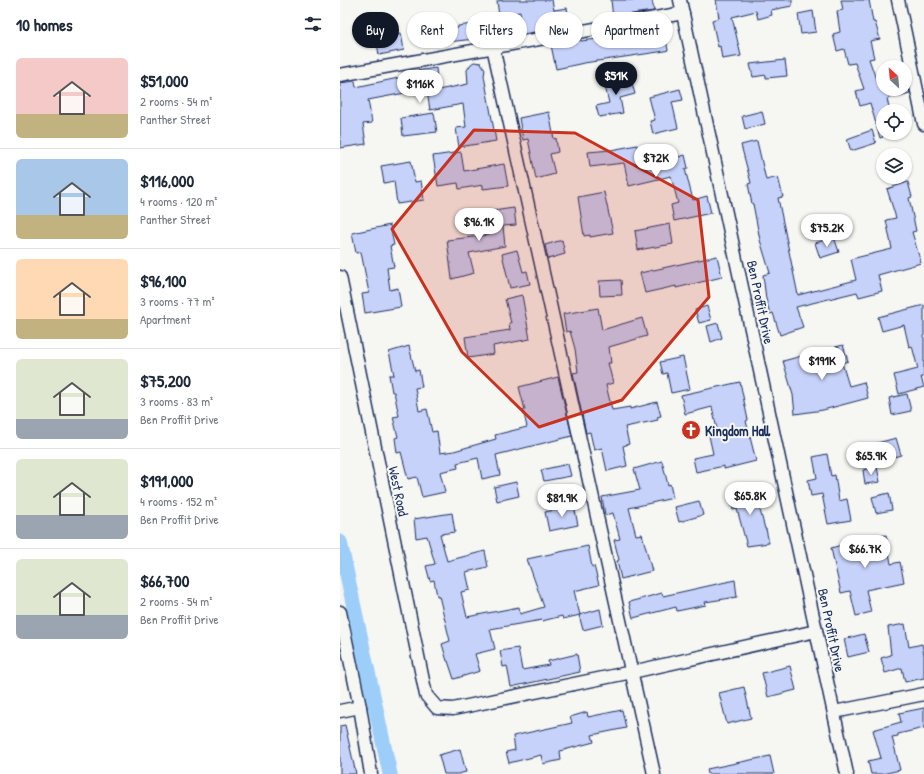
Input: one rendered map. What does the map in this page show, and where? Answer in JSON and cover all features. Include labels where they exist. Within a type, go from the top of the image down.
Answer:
[{"type":"street","name":"Ben Proffit Drive","points":[[680,0],[847,774]]},
{"type":"street","points":[[898,0],[924,124]]},
{"type":"street","points":[[527,42],[683,13]]},
{"type":"street","points":[[340,75],[493,48],[654,774]]},
{"type":"street","name":"West Road","points":[[340,277],[426,695],[437,708],[453,709],[632,672]]},
{"type":"street","points":[[340,612],[360,707],[371,774]]},
{"type":"street","points":[[632,672],[816,631]]},
{"type":"street","points":[[834,712],[924,694]]},
{"type":"street","points":[[340,711],[360,707]]},
{"type":"highlighted area","points":[[474,130],[575,133],[698,200],[709,297],[622,400],[539,427],[462,352],[392,229]]},
{"type":"building","points":[[552,0],[554,10],[567,8],[568,12],[535,12],[535,32],[527,33],[527,12],[498,12],[497,1]]},
{"type":"building","points":[[611,0],[652,0],[654,11],[646,12],[612,12]]},
{"type":"building","points":[[716,0],[792,0],[792,6],[771,10],[772,15],[758,19],[756,11],[732,17],[741,56],[722,59],[720,46],[718,47],[712,20],[719,18]]},
{"type":"building","points":[[841,0],[869,0],[873,22],[875,22],[880,39],[870,41],[874,58],[869,59],[876,79],[876,96],[898,96],[887,99],[888,104],[876,104],[876,124],[870,103],[860,106],[856,91],[864,89],[855,63],[848,64],[844,49],[837,51],[833,34],[840,32],[837,11],[843,10]]},
{"type":"building","points":[[813,11],[816,32],[801,34],[798,14]]},
{"type":"building","points":[[466,25],[466,40],[458,41],[458,26]]},
{"type":"building","points":[[399,33],[401,33],[404,50],[379,55],[378,48],[399,48]]},
{"type":"building","points":[[591,40],[591,48],[668,48],[668,50],[584,63],[556,69],[552,48],[583,48],[583,41]]},
{"type":"building","points":[[785,60],[787,76],[766,78],[766,75],[753,77],[750,64]]},
{"type":"building","points":[[474,62],[481,63],[485,69],[484,76],[496,141],[459,147],[456,128],[466,127],[463,104],[430,110],[427,91],[405,93],[368,100],[372,123],[363,124],[366,144],[340,148],[340,83],[355,81],[356,87],[403,77],[402,73],[436,68],[438,90],[468,84],[467,70]]},
{"type":"building","points":[[630,76],[635,94],[620,98],[623,113],[599,117],[596,106],[609,103],[604,82]]},
{"type":"building","points":[[680,89],[683,100],[672,102],[678,128],[653,134],[650,121],[655,120],[649,97]]},
{"type":"building","points":[[762,111],[765,124],[745,129],[742,116]]},
{"type":"building","points":[[549,112],[558,152],[550,154],[555,174],[536,179],[528,139],[523,140],[519,118]]},
{"type":"building","points":[[434,113],[437,132],[403,136],[401,118]]},
{"type":"building","points":[[872,130],[876,143],[851,151],[847,139]]},
{"type":"building","points":[[757,141],[766,180],[778,177],[783,197],[778,198],[798,295],[856,280],[851,259],[892,249],[886,220],[896,218],[887,189],[902,184],[909,184],[912,197],[909,198],[916,231],[912,232],[921,263],[878,275],[882,291],[859,297],[857,292],[796,307],[803,327],[780,335],[773,313],[770,314],[766,299],[763,275],[770,273],[760,240],[748,184],[751,183],[741,145]]},
{"type":"building","points":[[637,145],[641,164],[649,162],[650,165],[685,155],[688,168],[685,169],[693,200],[707,196],[711,213],[674,221],[671,205],[678,203],[671,176],[629,186],[624,163],[590,167],[588,152],[611,150]]},
{"type":"building","points":[[461,152],[464,171],[504,164],[508,186],[483,189],[483,185],[459,189],[458,183],[438,186],[433,156]]},
{"type":"building","points":[[411,161],[415,182],[421,181],[424,200],[397,204],[394,181],[384,183],[381,166]]},
{"type":"building","points":[[604,192],[613,233],[590,237],[590,235],[584,236],[578,197]]},
{"type":"building","points":[[514,208],[516,225],[503,226],[505,246],[469,253],[474,273],[452,279],[447,240],[489,235],[485,212]]},
{"type":"building","points":[[670,224],[673,244],[638,250],[635,231]]},
{"type":"building","points":[[390,225],[394,245],[390,246],[394,267],[387,268],[390,290],[398,288],[401,307],[365,313],[362,294],[369,293],[361,252],[356,253],[352,233]]},
{"type":"building","points":[[834,237],[839,252],[820,258],[815,243]]},
{"type":"building","points":[[562,240],[565,254],[548,259],[545,245]]},
{"type":"building","points":[[517,250],[523,272],[527,271],[530,284],[510,288],[502,254]]},
{"type":"building","points":[[717,256],[722,277],[676,288],[676,286],[645,293],[640,273]]},
{"type":"building","points":[[621,280],[622,295],[600,296],[599,281]]},
{"type":"building","points":[[522,295],[530,339],[493,346],[494,354],[468,358],[465,337],[510,330],[509,323],[511,323],[505,299]]},
{"type":"building","points":[[924,305],[924,376],[921,377],[924,387],[899,394],[894,375],[918,369],[912,346],[909,347],[904,325],[882,331],[878,317]]},
{"type":"building","points":[[707,306],[711,320],[699,323],[695,310]]},
{"type":"building","points":[[598,308],[602,330],[642,318],[647,336],[609,347],[611,363],[608,363],[613,383],[606,385],[612,410],[630,407],[630,409],[657,402],[661,416],[657,417],[658,420],[625,427],[629,444],[623,446],[627,466],[607,471],[602,448],[594,450],[590,432],[586,433],[573,373],[578,372],[575,349],[570,331],[566,332],[563,314]]},
{"type":"building","points":[[718,323],[722,338],[711,342],[707,326]]},
{"type":"building","points":[[843,345],[848,361],[842,363],[849,386],[864,382],[868,398],[823,410],[795,414],[793,395],[783,361]]},
{"type":"building","points":[[409,346],[415,371],[419,370],[422,387],[415,388],[419,411],[427,409],[432,432],[437,431],[440,453],[454,451],[496,439],[495,435],[527,427],[523,410],[525,410],[519,387],[558,377],[572,436],[496,455],[500,475],[482,479],[478,458],[457,463],[458,468],[440,472],[445,492],[422,497],[417,477],[408,479],[401,452],[397,453],[395,438],[398,437],[393,417],[399,416],[389,375],[394,375],[389,352]]},
{"type":"building","points":[[683,357],[690,389],[671,393],[667,373],[663,374],[660,362]]},
{"type":"building","points":[[740,382],[748,420],[746,421],[756,461],[724,469],[724,466],[696,472],[693,458],[713,454],[708,431],[717,429],[712,407],[685,414],[681,395]]},
{"type":"building","points":[[907,394],[911,411],[892,415],[889,398]]},
{"type":"building","points":[[896,438],[901,455],[875,462],[870,445]]},
{"type":"building","points":[[827,454],[831,476],[835,475],[839,501],[847,499],[851,520],[828,524],[822,494],[811,496],[808,480],[817,478],[813,457]]},
{"type":"building","points":[[662,461],[673,498],[629,508],[636,535],[642,534],[652,571],[621,579],[617,561],[619,560],[614,540],[620,539],[613,513],[605,515],[602,497],[640,490],[634,469]]},
{"type":"building","points":[[568,464],[571,476],[544,481],[541,470]]},
{"type":"building","points":[[877,467],[880,482],[865,484],[863,470]]},
{"type":"building","points":[[516,482],[519,496],[497,501],[494,487]]},
{"type":"building","points":[[754,487],[769,543],[747,546],[737,509],[733,510],[729,493]]},
{"type":"building","points":[[889,493],[892,510],[876,513],[872,497]]},
{"type":"building","points":[[699,501],[703,515],[679,522],[675,507]]},
{"type":"building","points":[[574,506],[578,525],[549,531],[545,512]]},
{"type":"building","points":[[452,513],[455,532],[440,534],[447,561],[485,551],[488,567],[466,572],[470,590],[461,592],[467,617],[519,607],[520,614],[544,607],[527,559],[588,546],[592,567],[594,566],[599,585],[574,591],[580,615],[563,619],[562,616],[542,621],[490,629],[495,649],[475,654],[480,671],[454,679],[442,644],[450,641],[439,596],[437,596],[434,580],[430,581],[426,566],[435,564],[427,536],[416,538],[414,519]]},
{"type":"building","points":[[886,535],[891,564],[900,562],[904,582],[866,590],[871,612],[856,616],[850,591],[841,593],[831,548],[867,538]]},
{"type":"building","points":[[735,580],[737,597],[705,602],[706,605],[677,611],[676,607],[633,618],[629,602],[662,593],[663,596]]},
{"type":"building","points":[[600,609],[603,625],[583,630],[579,615]]},
{"type":"building","points":[[905,624],[909,647],[922,644],[924,655],[924,678],[905,682],[902,668],[885,673],[881,658],[891,655],[888,627]]},
{"type":"building","points":[[864,634],[869,652],[848,657],[844,639]]},
{"type":"building","points":[[518,648],[522,670],[549,665],[548,661],[577,654],[580,672],[511,687],[507,666],[503,667],[500,651]]},
{"type":"building","points":[[790,666],[796,690],[768,697],[762,673]]},
{"type":"building","points":[[744,687],[751,718],[727,724],[719,693]]},
{"type":"building","points":[[924,708],[924,728],[898,734],[898,736],[892,737],[900,770],[882,774],[871,774],[868,761],[881,758],[873,730],[901,722],[899,713]]},
{"type":"building","points":[[622,710],[626,728],[592,735],[594,742],[560,751],[561,760],[543,764],[541,755],[509,763],[506,752],[515,750],[513,736],[572,723],[570,717],[587,712],[588,717]]},
{"type":"building","points":[[345,725],[356,774],[340,774],[340,726]]},
{"type":"building","points":[[460,749],[466,772],[458,774],[444,774],[439,755]]},
{"type":"building","points":[[770,756],[774,774],[708,774],[707,769]]},
{"type":"waterway","points":[[340,542],[390,774]]},
{"type":"place","name":"Kingdom Hall","points":[[691,430]]}]
